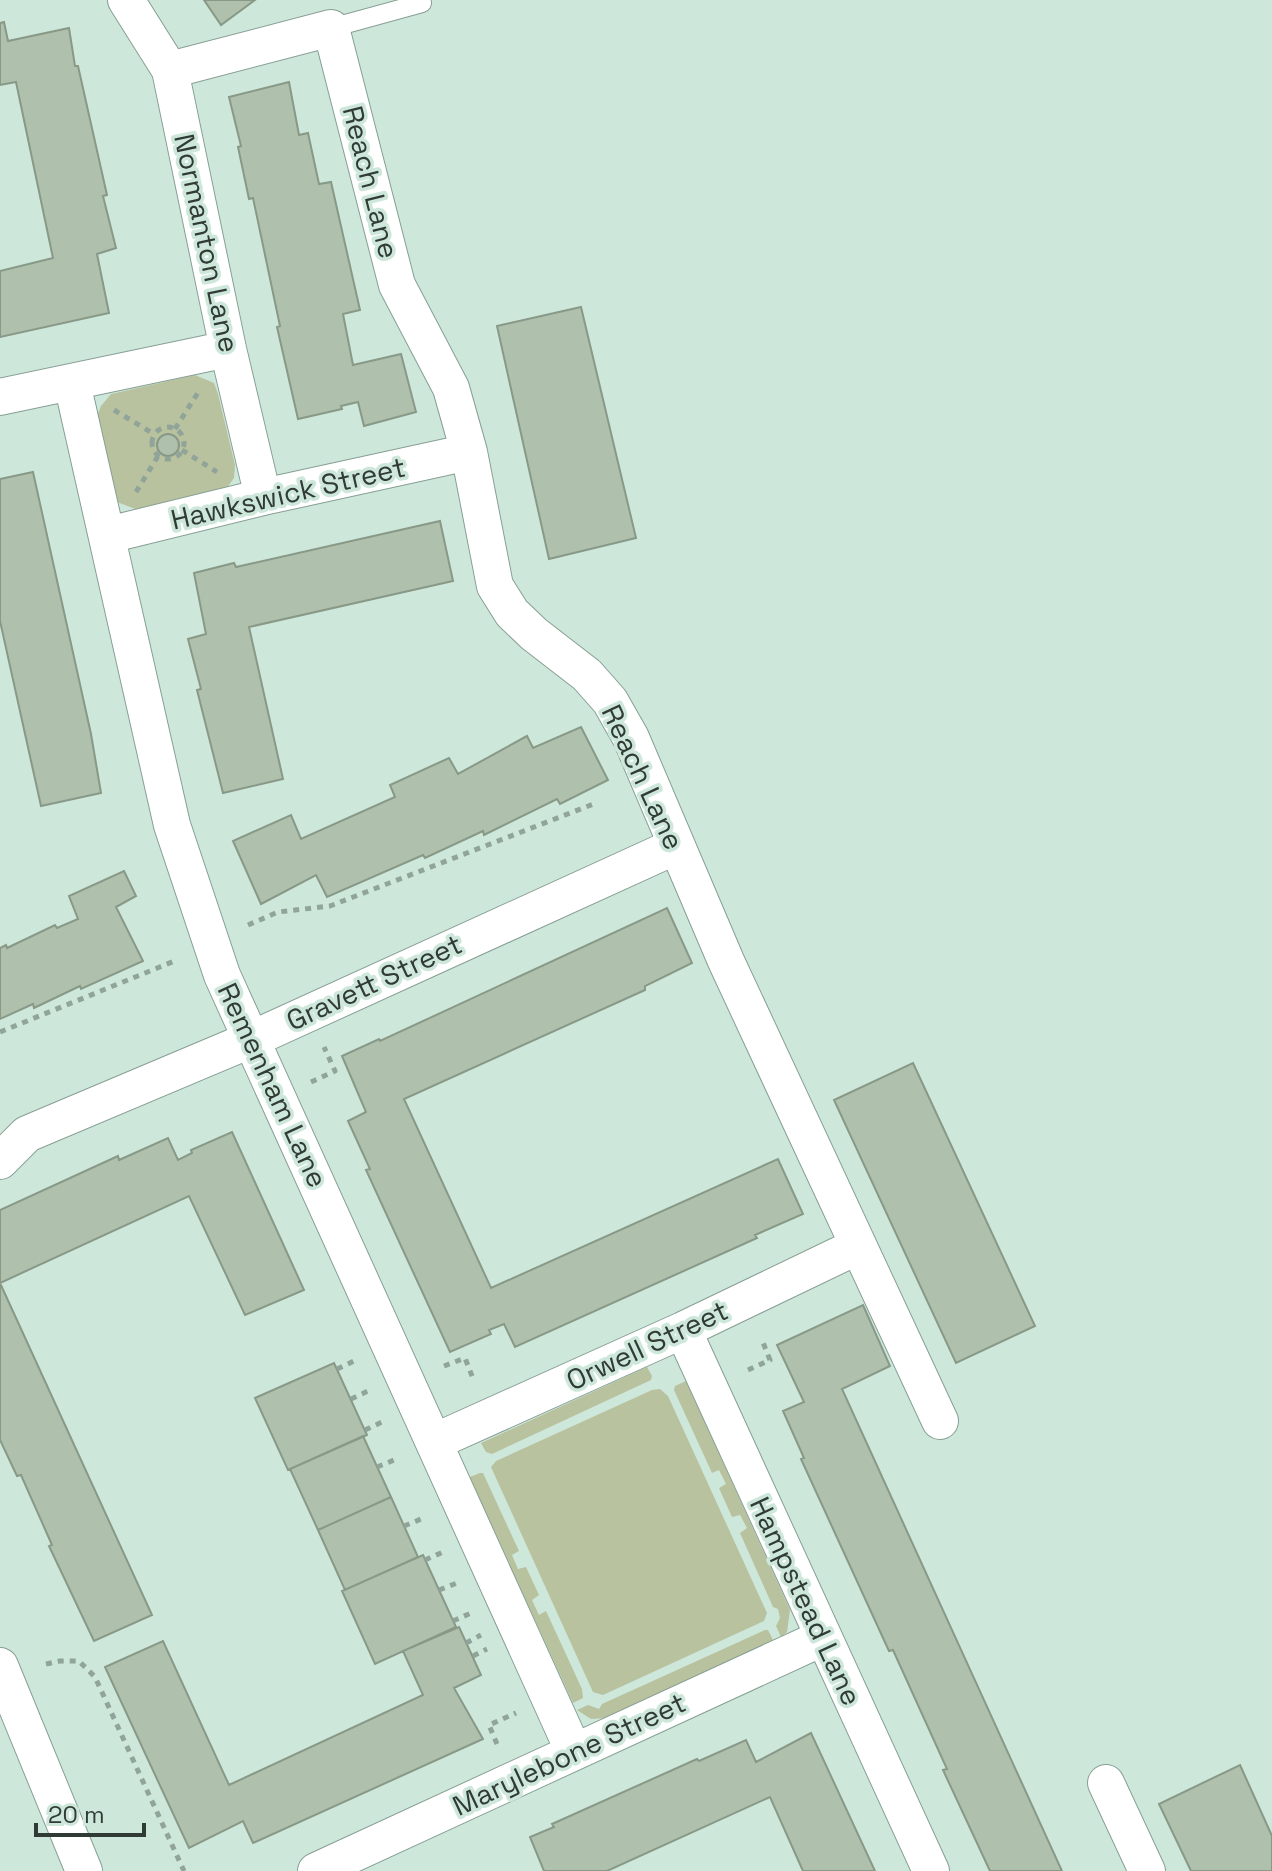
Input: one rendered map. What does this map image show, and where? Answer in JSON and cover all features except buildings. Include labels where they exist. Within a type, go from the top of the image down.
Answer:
[{"type":"street","name":"Normanton Lane","points":[[126,0],[170,70],[228,349],[263,497]]},
{"type":"street","points":[[170,70],[331,28]]},
{"type":"street","name":"Reach Lane","points":[[331,28],[397,285],[451,388],[469,452],[495,586],[512,613],[587,675],[610,701],[631,738],[726,961],[940,1421]]},
{"type":"street","points":[[0,397],[228,349]]},
{"type":"street","name":"Remenham Lane","points":[[72,383],[172,825],[222,975],[574,1752]]},
{"type":"street","name":"Hawkswick Street","points":[[108,535],[469,452]]},
{"type":"street","name":"Gravett Street","points":[[0,1161],[13,1133],[250,1040],[676,846]]},
{"type":"street","name":"Orwell Street","points":[[434,1442],[683,1330],[858,1246]]},
{"type":"street","name":"Hampstead Lane","points":[[683,1330],[931,1871]]},
{"type":"street","name":"Marylebone Street","points":[[316,1871],[822,1638]]},
{"type":"street","points":[[0,1666],[84,1871]]},
{"type":"street","points":[[1106,1783],[1147,1871]]},
{"type":"lane","points":[[331,28],[422,3]]},
{"type":"path","points":[[175,429],[201,387]]},
{"type":"path","points":[[112,409],[154,434]]},
{"type":"path","points":[[166,427],[175,429],[182,436],[182,450],[173,458],[158,456],[152,444],[154,434],[166,427]]},
{"type":"path","points":[[182,450],[222,474]]},
{"type":"path","points":[[133,497],[158,456]]},
{"type":"path","points":[[248,925],[278,912],[330,906],[596,803]]},
{"type":"path","points":[[0,1032],[177,960]]},
{"type":"path","points":[[311,1082],[335,1071],[324,1047]]},
{"type":"path","points":[[748,1370],[770,1360],[762,1340]]},
{"type":"path","points":[[444,1366],[465,1358],[474,1381]]},
{"type":"path","points":[[337,1369],[354,1361]]},
{"type":"path","points":[[351,1399],[368,1391]]},
{"type":"path","points":[[365,1430],[382,1422]]},
{"type":"path","points":[[377,1467],[399,1458]]},
{"type":"path","points":[[404,1526],[426,1517]]},
{"type":"path","points":[[425,1560],[443,1552]]},
{"type":"path","points":[[439,1590],[457,1583]]},
{"type":"path","points":[[453,1621],[471,1613]]},
{"type":"path","points":[[466,1643],[481,1635]]},
{"type":"path","points":[[473,1656],[487,1649]]},
{"type":"path","points":[[46,1664],[79,1661],[95,1677],[184,1871]]},
{"type":"path","points":[[497,1744],[489,1725],[516,1713]]},
{"type":"green space","points":[[195,375],[214,383],[235,465],[234,478],[224,492],[138,510],[117,502],[97,416],[101,406],[111,394]]},
{"type":"green space","points":[[647,1367],[651,1380],[492,1454],[486,1452],[481,1443]]},
{"type":"green space","points":[[686,1381],[790,1610],[787,1632],[781,1637],[776,1626],[780,1618],[778,1609],[773,1607],[740,1533],[747,1528],[740,1515],[732,1517],[719,1488],[726,1484],[719,1470],[712,1473],[674,1390],[675,1386]]},
{"type":"green space","points":[[660,1389],[668,1396],[767,1613],[764,1621],[603,1695],[593,1692],[491,1467],[496,1461]]},
{"type":"green space","points":[[483,1473],[519,1551],[512,1555],[518,1569],[526,1567],[539,1595],[532,1600],[539,1615],[546,1611],[582,1689],[583,1698],[573,1703],[471,1480],[470,1477]]},
{"type":"green space","points":[[765,1630],[774,1642],[605,1718],[591,1719],[577,1710],[588,1705],[599,1709],[602,1704]]}]
